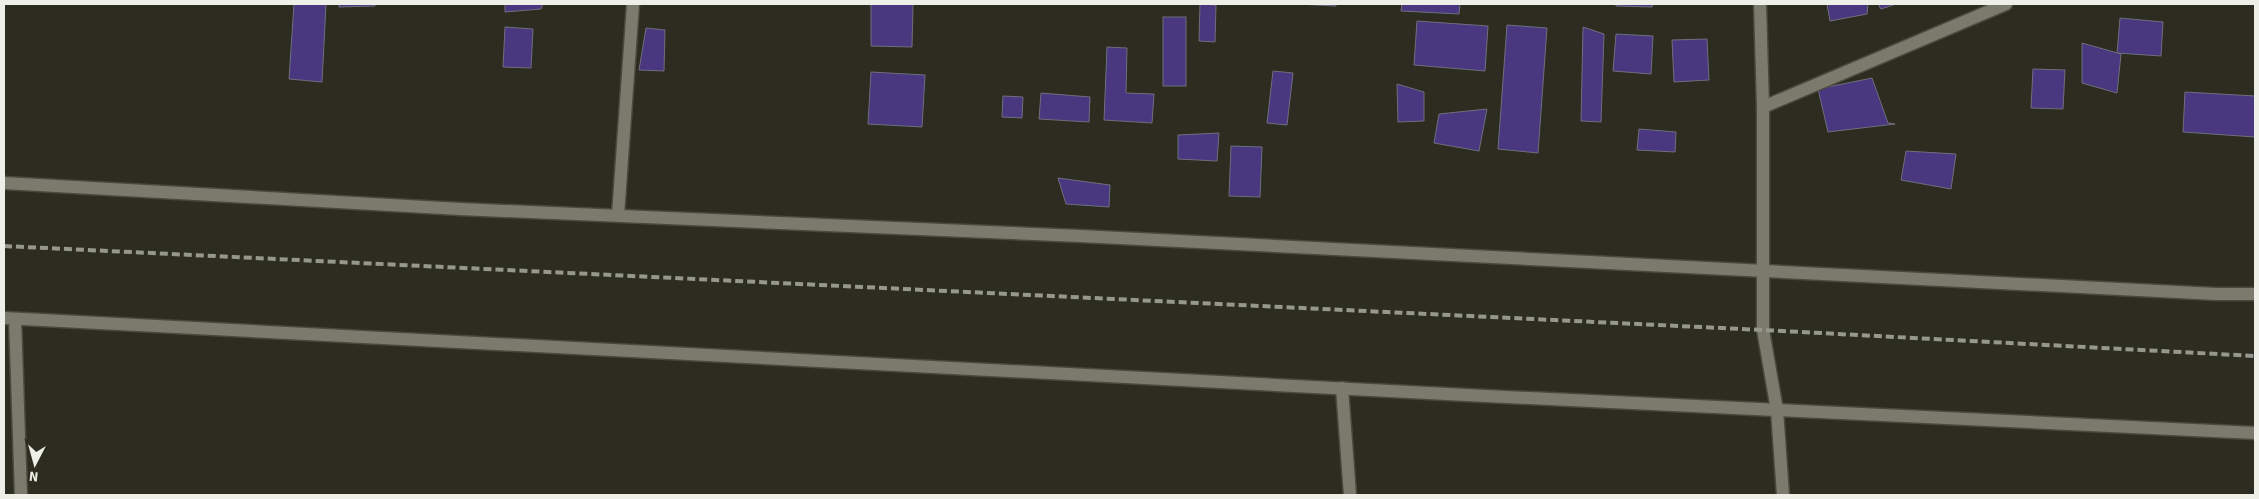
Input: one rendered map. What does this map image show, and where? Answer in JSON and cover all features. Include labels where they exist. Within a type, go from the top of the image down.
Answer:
[{"type":"street","points":[[618,215],[633,4]]},
{"type":"street","points":[[1760,4],[1763,107],[1763,330],[1777,410],[1782,495]]},
{"type":"street","points":[[1763,107],[2006,4]]},
{"type":"street","points":[[4,183],[450,208],[1763,270],[2216,294],[2255,294]]},
{"type":"street","points":[[21,495],[10,318],[1342,388],[2255,433]]},
{"type":"street","points":[[1342,388],[1350,495]]},
{"type":"building","points":[[294,4],[326,4],[322,82],[289,79]]},
{"type":"building","points":[[339,4],[375,4],[375,6],[339,7]]},
{"type":"building","points":[[505,4],[543,4],[541,9],[505,12]]},
{"type":"building","points":[[871,4],[913,4],[912,47],[871,46]]},
{"type":"building","points":[[1200,4],[1216,5],[1215,42],[1199,41]]},
{"type":"building","points":[[1297,4],[1336,4],[1336,6]]},
{"type":"building","points":[[1402,4],[1460,4],[1459,14],[1401,11]]},
{"type":"building","points":[[1616,4],[1653,4],[1652,7],[1616,6]]},
{"type":"building","points":[[1827,4],[1868,4],[1867,14],[1830,21]]},
{"type":"building","points":[[1878,4],[1896,4],[1881,9]]},
{"type":"building","points":[[1163,17],[1186,17],[1186,86],[1163,86]]},
{"type":"building","points":[[2120,18],[2163,22],[2161,56],[2117,53]]},
{"type":"building","points":[[1417,21],[1488,26],[1485,71],[1414,65]]},
{"type":"building","points":[[1507,25],[1547,28],[1538,153],[1498,149]]},
{"type":"building","points":[[505,27],[533,29],[531,68],[503,67]]},
{"type":"building","points":[[1583,27],[1604,34],[1601,122],[1581,121]]},
{"type":"building","points":[[646,28],[665,30],[664,71],[639,70]]},
{"type":"building","points":[[1616,34],[1653,36],[1651,74],[1613,71]]},
{"type":"building","points":[[1707,39],[1709,80],[1674,82],[1672,40]]},
{"type":"building","points":[[2082,43],[2121,54],[2117,93],[2082,83]]},
{"type":"building","points":[[1107,47],[1127,48],[1126,93],[1154,94],[1152,123],[1104,120]]},
{"type":"building","points":[[2033,69],[2065,70],[2063,109],[2031,108]]},
{"type":"building","points":[[1273,71],[1293,73],[1287,125],[1267,123]]},
{"type":"building","points":[[871,72],[925,75],[922,127],[868,124]]},
{"type":"building","points":[[1872,78],[1888,123],[1895,124],[1828,132],[1818,89]]},
{"type":"building","points":[[1397,84],[1424,92],[1424,121],[1398,122]]},
{"type":"building","points":[[2185,92],[2255,96],[2255,137],[2183,132]]},
{"type":"building","points":[[1041,93],[1090,97],[1089,122],[1039,119]]},
{"type":"building","points":[[1003,96],[1023,97],[1022,118],[1002,117]]},
{"type":"building","points":[[1487,109],[1479,151],[1434,143],[1439,114]]},
{"type":"building","points":[[1639,129],[1676,132],[1675,152],[1637,150]]},
{"type":"building","points":[[1219,133],[1217,161],[1178,159],[1178,135]]},
{"type":"building","points":[[1231,146],[1262,147],[1260,197],[1229,196]]},
{"type":"building","points":[[1906,151],[1956,154],[1951,189],[1901,180]]},
{"type":"building","points":[[1058,178],[1110,185],[1109,207],[1066,204]]},
{"type":"railway","points":[[4,246],[1763,330],[2255,356]]}]
